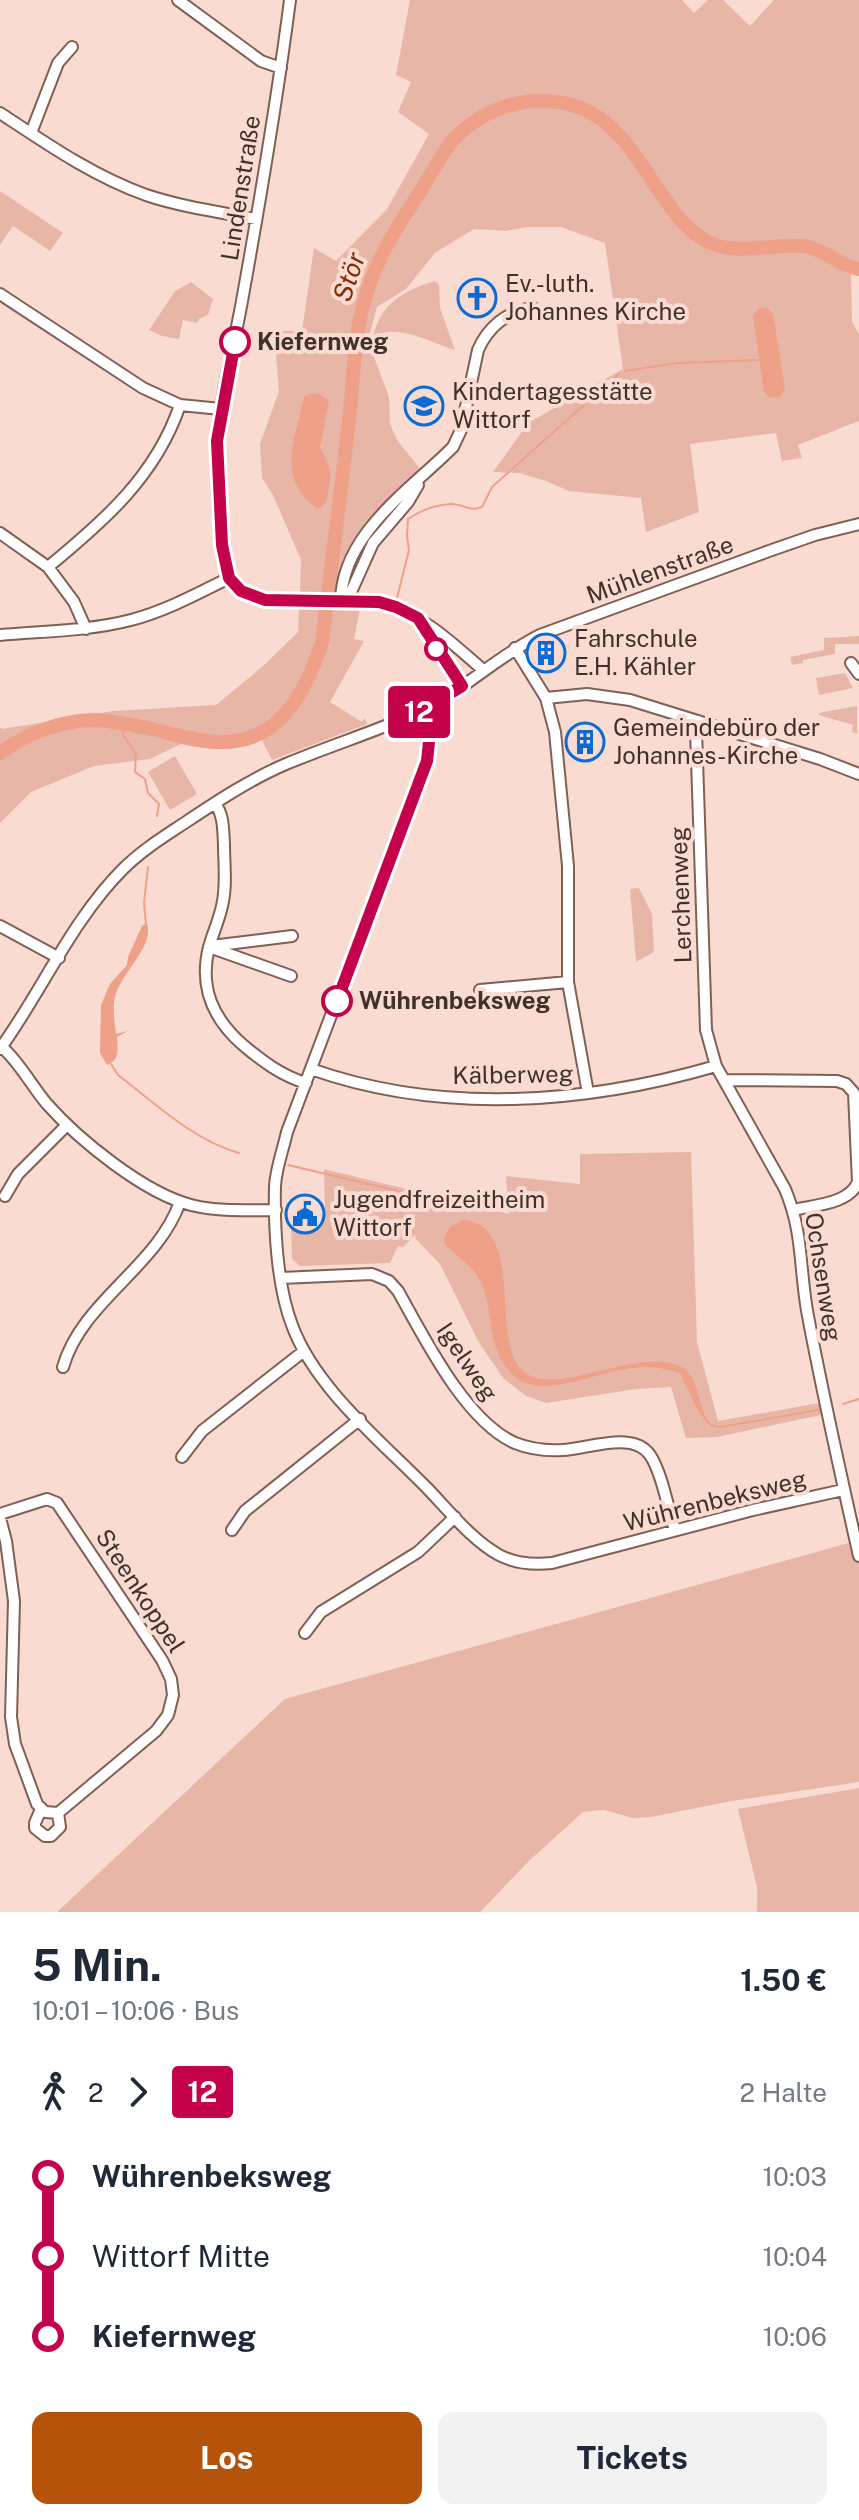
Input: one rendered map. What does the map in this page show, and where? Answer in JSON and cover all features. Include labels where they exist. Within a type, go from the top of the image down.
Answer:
[{"type":"street","points":[[178,0],[261,61],[281,68]]},
{"type":"street","name":"Lindenstraße","points":[[221,409],[256,219],[290,0]]},
{"type":"street","points":[[31,133],[58,63],[72,47]]},
{"type":"street","points":[[0,113],[91,171],[146,195],[185,206],[256,219]]},
{"type":"street","points":[[0,294],[143,388],[180,405],[221,409],[218,467],[222,545],[229,578],[241,591],[255,598],[276,601],[379,602],[396,607],[440,632],[483,670]]},
{"type":"street","points":[[341,601],[373,543],[408,502],[421,479],[453,447],[461,430],[482,339],[514,312],[533,308]]},
{"type":"street","points":[[48,567],[95,528],[132,490],[164,443],[180,405]]},
{"type":"street","name":"Mühlenstraße","points":[[1,1048],[106,888],[124,868],[161,838],[251,780],[419,712],[515,648],[559,628],[815,535],[859,524]]},
{"type":"street","points":[[0,533],[48,567],[74,602],[86,629]]},
{"type":"street","points":[[0,635],[86,629],[138,618],[229,578]]},
{"type":"street","points":[[418,618],[462,686]]},
{"type":"street","points":[[515,648],[546,698],[555,732],[567,852],[568,982],[588,1093]]},
{"type":"street","points":[[851,663],[859,674]]},
{"type":"street","points":[[546,698],[587,694],[613,696],[859,774]]},
{"type":"street","name":"Wührenbeksweg","points":[[419,712],[429,742],[427,761],[278,1165],[275,1186],[281,1278],[289,1316],[304,1351],[327,1385],[455,1517],[495,1553],[514,1561],[534,1565],[573,1558],[843,1490]]},
{"type":"street","name":"Lerchenweg","points":[[698,721],[706,1030],[716,1066]]},
{"type":"street","points":[[215,803],[223,817],[225,893],[209,947],[205,984],[209,1002],[231,1034],[280,1071],[306,1083]]},
{"type":"street","points":[[0,926],[59,958]]},
{"type":"street","points":[[209,947],[292,936]]},
{"type":"street","points":[[209,947],[291,976]]},
{"type":"street","points":[[480,990],[568,982]]},
{"type":"street","points":[[1,1048],[67,1125],[112,1161],[158,1191],[180,1202],[215,1209],[276,1210]]},
{"type":"street","name":"Kälberweg","points":[[311,1069],[384,1088],[427,1095],[518,1099],[588,1093],[664,1080],[716,1066]]},
{"type":"street","name":"Ochsenweg","points":[[716,1066],[785,1189],[793,1210],[800,1234],[807,1311],[859,1556]]},
{"type":"street","points":[[725,1080],[837,1081],[846,1084],[854,1093],[858,1182],[855,1189],[846,1197],[793,1210]]},
{"type":"street","points":[[5,1196],[18,1174],[67,1125]]},
{"type":"street","points":[[63,1367],[73,1340],[152,1249],[174,1217],[180,1202]]},
{"type":"street","name":"Igelweg","points":[[281,1278],[372,1274],[389,1281],[455,1385],[482,1420],[516,1443],[543,1450],[624,1443],[641,1447],[651,1457],[675,1530]]},
{"type":"street","points":[[182,1457],[202,1431],[304,1351]]},
{"type":"street","points":[[232,1530],[245,1511],[360,1419]]},
{"type":"street","name":"Steenkoppel","points":[[47,1499],[57,1503],[157,1652],[172,1684],[171,1709],[156,1731],[58,1813],[60,1827],[51,1836],[45,1836],[35,1828],[41,1809],[20,1762],[11,1723],[14,1601],[4,1560],[0,1516],[47,1499]]},
{"type":"street","points":[[305,1633],[321,1612],[418,1552],[455,1517]]},
{"type":"street","points":[[41,1809],[58,1813]]},
{"type":"shaded area","points":[[410,0],[682,0],[694,13],[708,0],[723,0],[750,26],[774,0],[859,0],[859,269],[853,269],[851,275],[852,322],[859,334],[859,421],[798,445],[802,458],[782,461],[776,433],[690,444],[699,512],[646,532],[641,498],[569,491],[519,473],[493,472],[528,423],[623,369],[605,243],[561,227],[527,227],[506,231],[474,229],[435,253],[406,289],[377,307],[370,333],[371,349],[389,397],[390,424],[397,440],[421,470],[369,522],[337,593],[300,593],[301,560],[273,495],[262,478],[260,444],[279,391],[274,331],[302,331],[314,248],[336,261],[387,209],[429,134],[398,112],[411,82],[396,75]]},
{"type":"shaded area","points":[[0,191],[63,233],[50,251],[13,226],[0,245]]},
{"type":"shaded area","points":[[435,281],[439,285],[440,308],[455,350],[402,332],[382,333],[373,338],[381,316],[395,300]]},
{"type":"shaded area","points":[[191,282],[213,299],[208,315],[197,323],[183,320],[179,339],[149,330],[175,291]]},
{"type":"shaded area","points":[[767,308],[773,313],[785,389],[780,397],[770,398],[764,392],[753,316],[758,309]]},
{"type":"shaded area","points":[[319,394],[329,401],[320,448],[328,462],[330,480],[326,503],[318,509],[296,485],[292,472],[296,429],[304,397]]},
{"type":"shaded area","points":[[299,608],[360,609],[354,639],[364,641],[330,702],[362,722],[365,718],[367,724],[272,760],[259,734],[221,743],[193,738],[150,759],[94,766],[31,792],[0,823],[0,727],[113,711],[216,705],[298,632]]},
{"type":"shaded area","points":[[859,636],[859,644],[835,644],[835,654],[792,665],[790,657],[824,650],[824,638]]},
{"type":"shaded area","points":[[845,673],[853,688],[819,695],[816,678]]},
{"type":"shaded area","points":[[857,706],[857,734],[852,732],[853,725],[819,715],[819,713]]},
{"type":"shaded area","points":[[175,756],[197,794],[170,810],[148,772]]},
{"type":"shaded area","points":[[639,888],[652,914],[654,952],[636,962],[630,889]]},
{"type":"shaded area","points":[[147,923],[146,942],[114,1002],[116,1034],[128,1031],[117,1037],[116,1057],[107,1065],[100,1053],[101,1005],[110,984],[127,965],[142,926]]},
{"type":"shaded area","points":[[691,1152],[697,1342],[718,1421],[819,1403],[821,1415],[717,1437],[686,1438],[671,1387],[636,1389],[546,1403],[526,1396],[503,1378],[478,1341],[440,1264],[415,1238],[416,1234],[403,1247],[398,1246],[390,1263],[300,1266],[292,1259],[291,1228],[318,1227],[318,1210],[325,1210],[324,1169],[509,1214],[506,1176],[580,1184],[580,1154]]},
{"type":"shaded area","points":[[464,1220],[484,1228],[496,1245],[502,1267],[510,1344],[517,1364],[531,1376],[566,1378],[632,1364],[672,1363],[692,1377],[706,1421],[680,1373],[667,1369],[626,1369],[568,1383],[538,1386],[514,1376],[504,1364],[493,1339],[486,1298],[476,1274],[445,1244],[444,1238],[450,1227]]},
{"type":"shaded area","points":[[856,1541],[859,1556],[859,1782],[651,1817],[633,1818],[604,1810],[583,1812],[529,1861],[480,1912],[57,1912],[285,1699]]},
{"type":"shaded area","points":[[859,1788],[859,1912],[757,1912],[757,1887],[738,1809]]},
{"type":"waterway","name":"Stör","points":[[0,753],[44,730],[92,720],[147,728],[201,741],[240,740],[258,734],[287,712],[307,679],[322,643],[356,342],[369,287],[386,246],[444,152],[454,139],[481,117],[529,101],[564,103],[581,108],[601,119],[618,134],[672,210],[703,239],[714,245],[739,249],[804,246],[859,269]]},
{"type":"waterway","points":[[625,371],[678,363],[759,360]]},
{"type":"waterway","points":[[397,598],[409,550],[408,519],[428,508],[445,505],[474,509],[482,507],[492,487],[620,373]]},
{"type":"waterway","points":[[125,724],[123,735],[136,754],[135,772],[145,779],[148,793],[159,804],[157,816]]},
{"type":"waterway","points":[[146,925],[144,903],[148,867]]},
{"type":"waterway","points":[[111,1064],[118,1075],[176,1120],[206,1139],[239,1153]]},
{"type":"waterway","points":[[288,1165],[419,1196]]},
{"type":"waterway","points":[[843,1404],[859,1399]]},
{"type":"waterway","points":[[705,1419],[711,1425],[720,1427],[819,1410]]},
{"type":"bus line","name":"12","points":[[235,342],[217,441],[222,545],[229,578],[247,595],[265,600],[379,602],[396,607],[418,618],[462,686],[419,712],[429,742],[427,761],[337,1001]]},
{"type":"place","name":"Ev.-luth. Johannes Kirche","points":[[477,298]]},
{"type":"place","name":"Kiefernweg","points":[[235,342]]},
{"type":"place","name":"Kindertagesstätte Wittorf","points":[[424,406]]},
{"type":"place","name":"Fahrschule E.H. Kähler","points":[[546,653]]},
{"type":"place","name":"Gemeindebüro der Johannes-Kirche","points":[[585,742]]},
{"type":"place","name":"Wührenbeksweg","points":[[337,1001]]},
{"type":"place","name":"Jugendfreizeitheim Wittorf","points":[[305,1214]]}]
